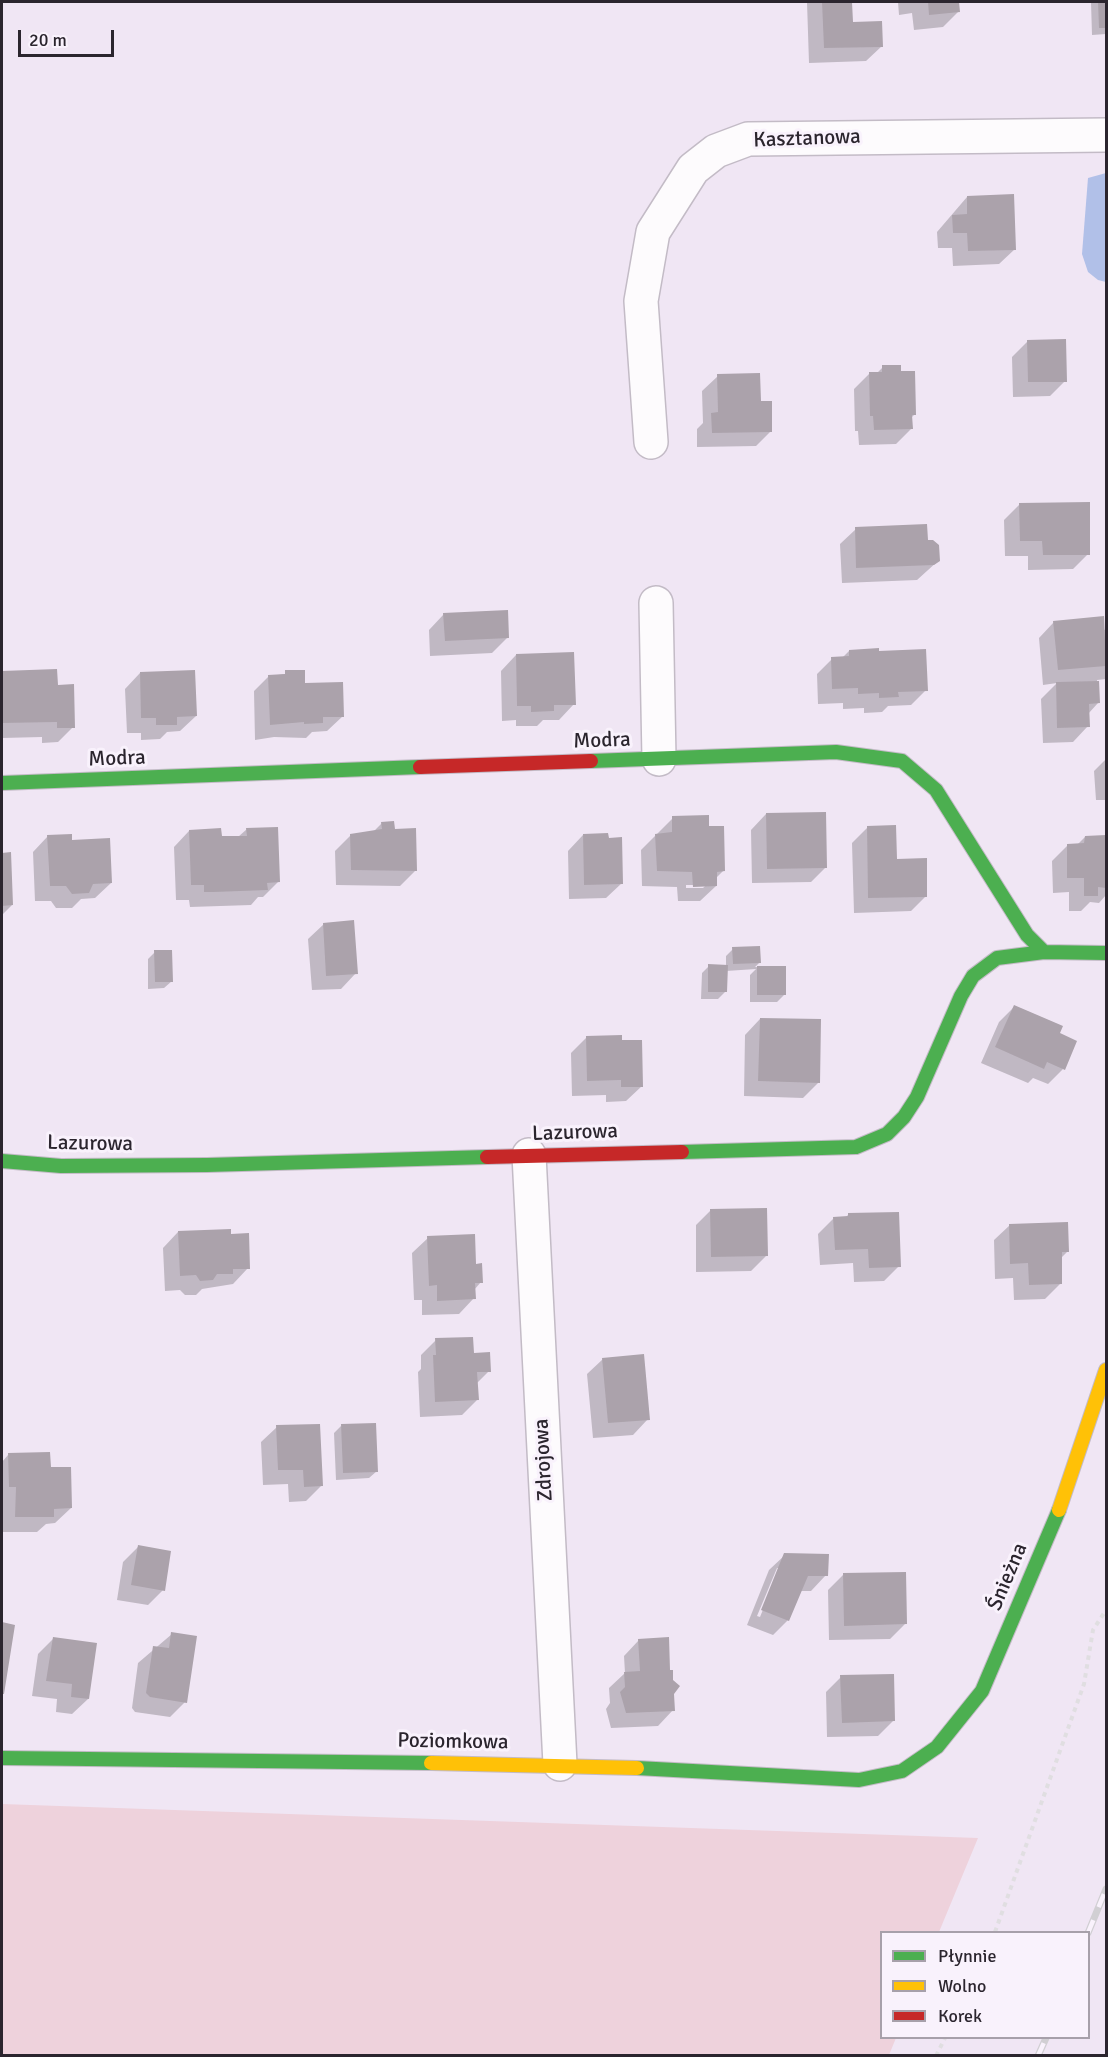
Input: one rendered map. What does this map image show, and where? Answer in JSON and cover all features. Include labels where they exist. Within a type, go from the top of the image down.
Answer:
[{"type":"street","name":"Kasztanowa","points":[[651,442],[641,301],[653,232],[693,169],[716,151],[748,139],[1107,135]]},
{"type":"street","points":[[656,603],[659,759]]},
{"type":"street","name":"Modra","points":[[2,783],[836,752],[871,755],[902,761],[936,790],[1013,914],[1027,935],[1044,952]]},
{"type":"street","points":[[1044,952],[1107,953]]},
{"type":"street","name":"Lazurowa","points":[[2,1161],[61,1166],[196,1165],[856,1147],[873,1142],[897,1126],[917,1097],[961,996],[973,976],[986,963],[997,958],[1044,952]]},
{"type":"street","name":"Zdrojowa","points":[[529,1155],[560,1764]]},
{"type":"street","name":"Śnieżna","points":[[902,1771],[937,1747],[982,1690],[1055,1520],[1107,1370]]},
{"type":"street","name":"Poziomkowa","points":[[2,1758],[560,1764],[859,1780],[902,1771]]},
{"type":"path","points":[[995,1931],[1084,1684],[1093,1630],[1107,1610]]},
{"type":"path","points":[[936,2055],[944,2039]]},
{"type":"shaded area","points":[[2,1804],[978,1838],[939,1931],[880,1931],[880,2039],[896,2039],[889,2055],[2,2056]]},
{"type":"water","points":[[1106,173],[1106,282],[1098,280],[1088,272],[1082,254],[1088,178]]},
{"type":"building","points":[[822,2],[852,2],[853,22],[882,21],[883,47],[824,48]]},
{"type":"building","points":[[928,2],[959,2],[960,12],[929,15]]},
{"type":"building","points":[[1098,2],[1106,2],[1106,28],[1099,28]]},
{"type":"building","points":[[1014,194],[1016,250],[968,251],[967,233],[953,233],[952,215],[967,214],[967,196]]},
{"type":"building","points":[[1066,339],[1067,382],[1028,382],[1027,340]]},
{"type":"building","points":[[882,365],[901,365],[901,371],[915,371],[916,415],[912,415],[913,429],[874,430],[873,416],[870,416],[869,372],[882,372]]},
{"type":"building","points":[[760,373],[761,401],[772,401],[772,432],[712,433],[711,413],[718,412],[717,374]]},
{"type":"building","points":[[1090,502],[1090,555],[1043,555],[1042,541],[1020,541],[1019,503]]},
{"type":"building","points":[[927,524],[928,540],[933,540],[939,545],[940,561],[934,565],[856,568],[855,527]]},
{"type":"building","points":[[508,610],[509,638],[445,641],[443,613]]},
{"type":"building","points":[[1104,616],[1106,666],[1058,670],[1053,621]]},
{"type":"building","points":[[879,648],[879,651],[926,649],[928,691],[898,692],[899,697],[879,698],[879,693],[858,694],[858,688],[832,689],[831,657],[849,656],[849,650]]},
{"type":"building","points":[[574,652],[576,705],[554,705],[554,711],[531,712],[531,706],[517,706],[516,654]]},
{"type":"building","points":[[57,669],[58,685],[74,684],[75,728],[57,728],[57,722],[2,723],[2,671]]},
{"type":"building","points":[[195,670],[197,716],[177,717],[177,725],[156,725],[156,718],[141,718],[140,672]]},
{"type":"building","points":[[285,670],[305,670],[305,683],[343,682],[344,717],[323,717],[323,723],[270,725],[268,675],[285,674]]},
{"type":"building","points":[[1099,681],[1100,703],[1089,704],[1090,727],[1057,728],[1056,682]]},
{"type":"building","points":[[826,812],[827,868],[767,869],[766,813]]},
{"type":"building","points":[[709,815],[709,826],[724,826],[725,871],[717,872],[717,886],[693,887],[692,872],[657,871],[655,834],[672,832],[672,816]]},
{"type":"building","points":[[394,821],[395,829],[416,828],[417,871],[351,870],[350,834],[382,829],[381,822]]},
{"type":"building","points":[[896,825],[897,859],[927,858],[927,897],[868,898],[867,826]]},
{"type":"building","points":[[278,827],[280,882],[267,883],[268,890],[204,892],[204,885],[191,885],[189,830],[221,828],[222,836],[247,836],[246,828]]},
{"type":"building","points":[[608,833],[609,838],[622,837],[623,884],[584,885],[583,834]]},
{"type":"building","points":[[72,834],[72,840],[110,838],[112,883],[93,884],[89,893],[72,894],[66,886],[50,886],[47,835]]},
{"type":"building","points":[[1106,835],[1106,888],[1098,887],[1098,896],[1084,896],[1084,878],[1067,878],[1067,844],[1084,843],[1085,836]]},
{"type":"building","points":[[11,852],[13,905],[2,906],[2,853]]},
{"type":"building","points":[[354,920],[358,974],[326,976],[323,923]]},
{"type":"building","points":[[760,946],[761,963],[733,964],[732,947]]},
{"type":"building","points":[[154,950],[172,950],[173,982],[155,982]]},
{"type":"building","points":[[708,964],[728,965],[727,992],[708,992]]},
{"type":"building","points":[[757,966],[786,966],[786,995],[757,995]]},
{"type":"building","points":[[1014,1005],[1063,1026],[1060,1033],[1077,1041],[1065,1070],[1047,1062],[1044,1069],[995,1047]]},
{"type":"building","points":[[760,1018],[821,1019],[820,1083],[758,1081]]},
{"type":"building","points":[[622,1035],[622,1040],[642,1040],[643,1087],[621,1087],[621,1080],[587,1081],[586,1036]]},
{"type":"building","points":[[767,1208],[768,1256],[711,1257],[710,1209]]},
{"type":"building","points":[[899,1212],[901,1267],[869,1268],[868,1249],[835,1250],[833,1217],[848,1216],[848,1213]]},
{"type":"building","points":[[1068,1222],[1069,1252],[1062,1252],[1062,1284],[1029,1285],[1028,1263],[1010,1264],[1009,1224]]},
{"type":"building","points":[[231,1229],[231,1234],[249,1233],[250,1269],[233,1269],[233,1274],[217,1274],[213,1280],[200,1281],[196,1275],[180,1276],[178,1231]]},
{"type":"building","points":[[475,1234],[476,1264],[482,1263],[483,1283],[475,1283],[476,1299],[437,1301],[437,1285],[429,1286],[427,1236]]},
{"type":"building","points":[[473,1337],[474,1353],[490,1352],[491,1372],[477,1372],[479,1400],[435,1402],[433,1355],[436,1355],[435,1338]]},
{"type":"building","points":[[644,1354],[650,1420],[608,1423],[602,1358]]},
{"type":"building","points":[[376,1423],[378,1472],[343,1473],[341,1424]]},
{"type":"building","points":[[320,1424],[323,1486],[304,1487],[303,1470],[278,1470],[276,1425]]},
{"type":"building","points":[[50,1452],[51,1467],[71,1467],[72,1508],[54,1509],[54,1517],[15,1517],[16,1487],[9,1487],[8,1453]]},
{"type":"building","points":[[138,1545],[171,1551],[165,1591],[131,1585]]},
{"type":"building","points":[[784,1553],[829,1554],[828,1576],[808,1576],[789,1621],[761,1610]]},
{"type":"building","points":[[906,1572],[907,1624],[844,1626],[843,1573]]},
{"type":"building","points":[[2,1622],[15,1625],[4,1694],[2,1694]]},
{"type":"building","points":[[171,1632],[197,1636],[187,1703],[150,1697],[146,1693],[153,1646],[169,1648]]},
{"type":"building","points":[[53,1637],[97,1643],[89,1699],[71,1697],[72,1684],[46,1681]]},
{"type":"building","points":[[669,1637],[670,1670],[673,1670],[673,1680],[680,1686],[674,1694],[675,1711],[626,1713],[620,1692],[625,1687],[624,1672],[640,1671],[638,1639]]},
{"type":"building","points":[[894,1674],[895,1721],[842,1723],[840,1675]]},
{"type":"railway","points":[[1089,1931],[1106,1889]]},
{"type":"railway","points":[[1038,2056],[1046,2039]]},
{"type":"traffic: fast","points":[[591,761],[836,752],[902,761],[936,790],[1027,935],[1044,952],[1106,953]]},
{"type":"traffic: fast","points":[[2,783],[420,767]]},
{"type":"traffic: fast","points":[[682,1152],[856,1147],[887,1134],[904,1117],[917,1097],[961,996],[973,976],[997,958],[1044,952]]},
{"type":"traffic: fast","points":[[2,1161],[61,1166],[207,1165],[487,1157]]},
{"type":"traffic: fast","points":[[637,1768],[859,1780],[902,1771],[937,1747],[982,1691],[1059,1510]]},
{"type":"traffic: fast","points":[[2,1758],[431,1763]]},
{"type":"traffic: slow","points":[[1059,1510],[1106,1370]]},
{"type":"traffic: slow","points":[[431,1763],[637,1768]]},
{"type":"traffic: jam","points":[[420,767],[591,761]]},
{"type":"traffic: jam","points":[[487,1157],[682,1152]]}]
